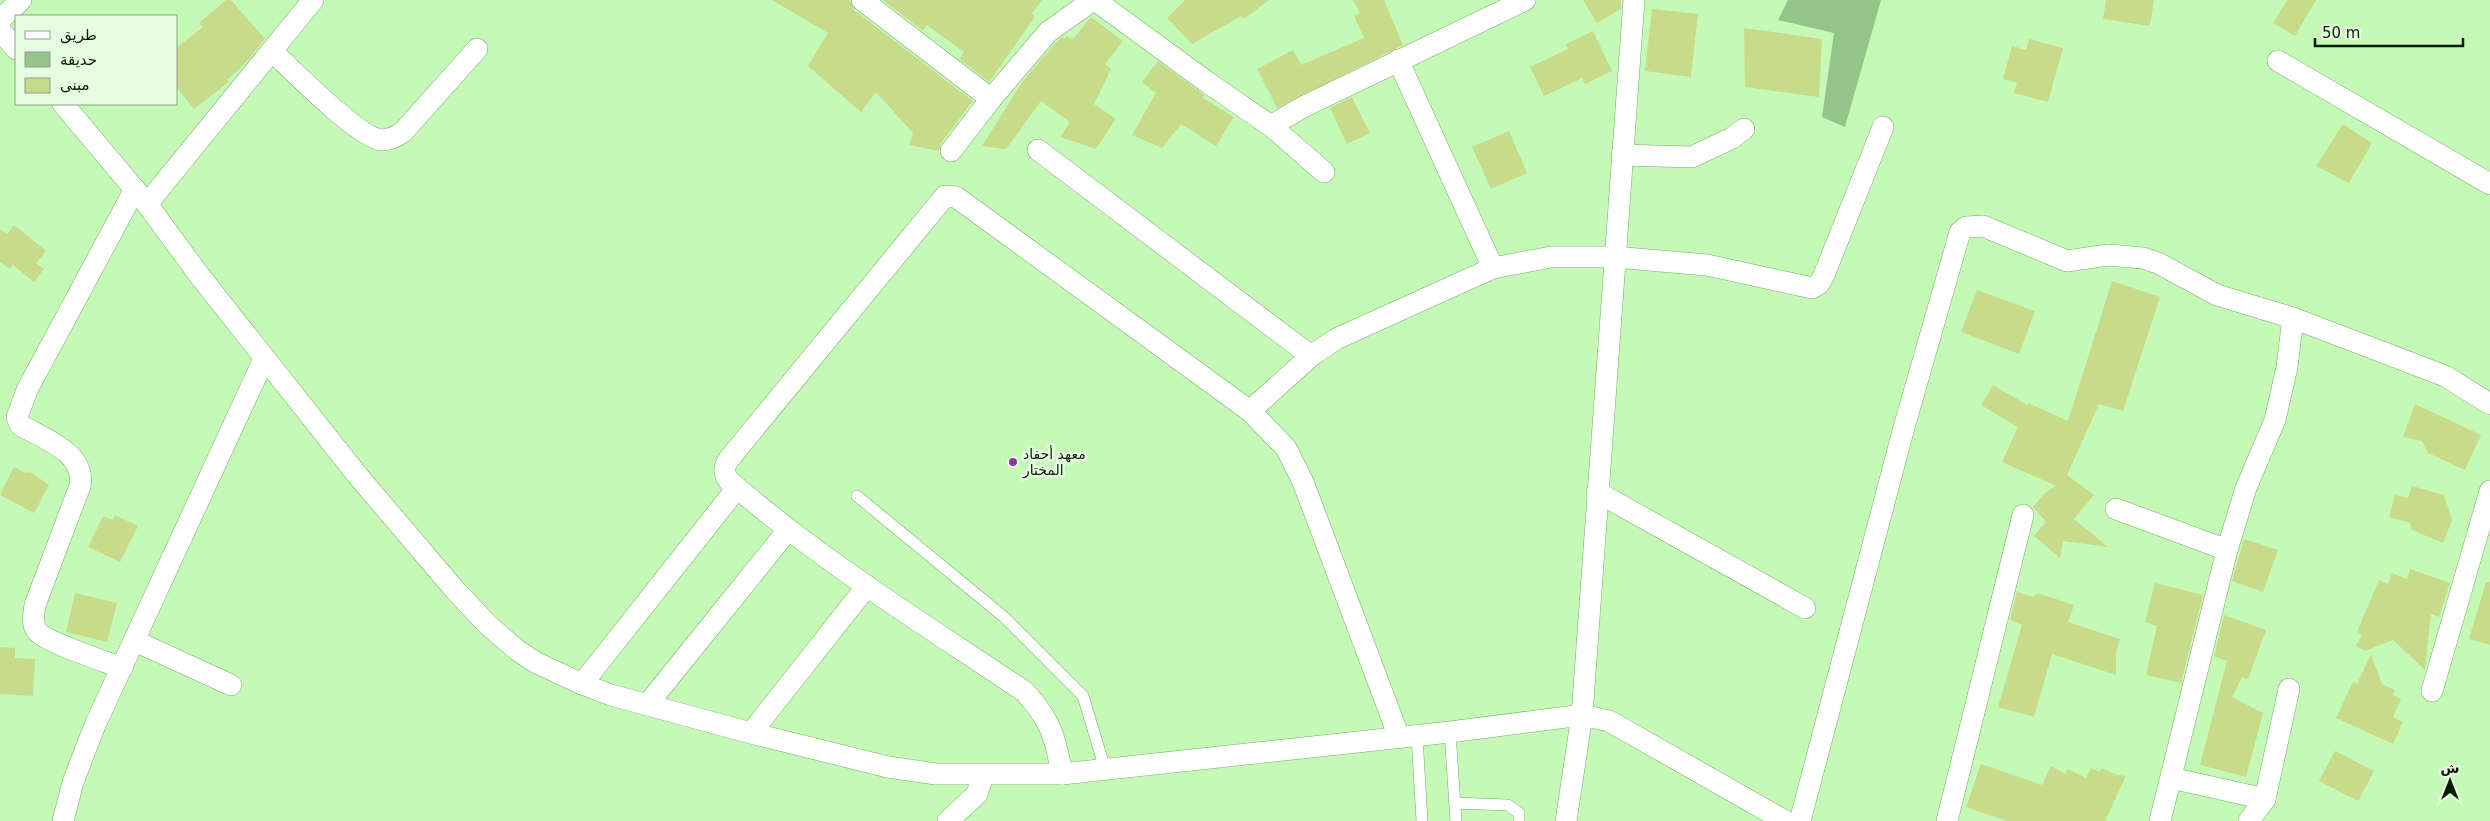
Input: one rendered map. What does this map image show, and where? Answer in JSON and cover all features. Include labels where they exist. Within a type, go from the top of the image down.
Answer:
[{"type":"street","points":[[0,20],[21,0]]},
{"type":"street","points":[[122,668],[51,640],[37,632],[32,619],[36,605],[80,486],[82,475],[79,464],[71,455],[20,425],[17,417],[27,390],[141,197],[272,51],[313,0]]},
{"type":"street","points":[[862,0],[991,99]]},
{"type":"street","points":[[951,151],[991,99],[1048,32],[1062,20],[1094,0],[1271,126],[1324,172]]},
{"type":"street","points":[[1271,126],[1301,108],[1524,0]]},
{"type":"street","points":[[1566,821],[1582,715],[1634,0]]},
{"type":"street","points":[[0,30],[15,48]]},
{"type":"street","points":[[272,51],[361,132],[382,140],[395,137],[403,132],[477,49]]},
{"type":"street","points":[[1398,60],[1493,268]]},
{"type":"street","points":[[2278,62],[2490,184]]},
{"type":"street","points":[[64,105],[141,197],[264,358],[358,476],[428,559],[488,625],[535,662],[582,684],[647,705],[751,733],[888,767],[936,774],[1062,774],[1408,737],[1582,715],[1609,721],[1785,821]]},
{"type":"street","points":[[1250,410],[1311,356],[1336,339],[1493,268],[1551,257],[1614,257],[1707,265],[1805,288],[1819,284],[1883,127]]},
{"type":"street","points":[[1622,155],[1692,157],[1732,138],[1744,129]]},
{"type":"street","points":[[1038,150],[1311,356]]},
{"type":"street","points":[[1062,774],[1056,739],[1043,711],[1026,692],[867,586],[788,530],[737,488],[724,473],[724,466],[729,458],[941,199],[950,195],[1250,410],[1286,448],[1295,462],[1408,737]]},
{"type":"street","points":[[1800,821],[1903,431],[1960,232],[1966,227],[1983,226],[2067,261],[2108,255],[2143,258],[2158,263],[2217,295],[2293,318],[2445,376],[2490,404]]},
{"type":"street","points":[[2160,821],[2227,550],[2246,488],[2275,420],[2287,367],[2293,318]]},
{"type":"street","points":[[63,821],[82,756],[264,358]]},
{"type":"street","points":[[582,684],[737,488]]},
{"type":"street","points":[[2432,691],[2490,491]]},
{"type":"street","points":[[1597,492],[1805,608]]},
{"type":"street","points":[[2116,509],[2227,550]]},
{"type":"street","points":[[1947,821],[2024,515]]},
{"type":"street","points":[[647,705],[788,530]]},
{"type":"street","points":[[751,733],[867,586]]},
{"type":"street","points":[[135,641],[231,685]]},
{"type":"street","points":[[2249,821],[2264,799],[2288,689]]},
{"type":"street","points":[[948,821],[977,794],[983,775]]},
{"type":"street","points":[[2171,778],[2264,799]]},
{"type":"lane","points":[[857,496],[1004,617],[1083,696],[1105,769]]},
{"type":"lane","points":[[1450,732],[1456,821]]},
{"type":"lane","points":[[1408,737],[1422,821]]},
{"type":"lane","points":[[1455,803],[1508,805],[1519,812],[1519,821]]},
{"type":"green space","points":[[1788,0],[1881,0],[1845,127],[1822,117],[1834,33],[1778,20]]},
{"type":"building","points":[[226,0],[231,0],[265,39],[244,65],[227,80],[229,82],[194,109],[178,89],[178,46],[203,27],[199,23]]},
{"type":"building","points":[[772,0],[850,0],[854,10],[973,101],[941,143],[939,151],[909,145],[913,133],[876,92],[861,112],[808,66],[828,33]]},
{"type":"building","points":[[883,0],[1042,0],[1032,14],[1035,17],[989,82],[959,59],[964,52],[927,25],[923,31]]},
{"type":"building","points":[[1185,0],[1269,0],[1244,19],[1241,16],[1192,44],[1167,18]]},
{"type":"building","points":[[1353,0],[1384,0],[1403,45],[1277,108],[1257,69],[1293,50],[1301,65],[1364,38],[1354,16],[1360,13]]},
{"type":"building","points":[[1583,0],[1621,0],[1621,9],[1597,23]]},
{"type":"building","points":[[2106,0],[2154,0],[2150,26],[2103,19]]},
{"type":"building","points":[[2287,0],[2316,0],[2295,36],[2273,23]]},
{"type":"building","points":[[1652,9],[1698,14],[1691,77],[1645,71]]},
{"type":"building","points":[[1091,17],[1123,41],[1105,64],[1111,69],[1094,104],[1116,119],[1096,149],[1060,137],[1070,122],[1041,101],[1006,149],[982,146],[1022,82],[1057,41],[1062,37],[1065,39],[1067,36],[1072,40]]},
{"type":"building","points":[[1744,28],[1822,39],[1819,97],[1745,87]]},
{"type":"building","points":[[1593,31],[1612,71],[1585,84],[1582,78],[1544,96],[1530,67],[1568,49],[1566,44]]},
{"type":"building","points":[[2029,39],[2063,48],[2048,102],[2014,93],[2017,83],[2003,79],[2012,46],[2026,50]]},
{"type":"building","points":[[1158,61],[1204,95],[1203,98],[1234,117],[1216,146],[1181,124],[1162,148],[1132,135],[1156,93],[1142,82]]},
{"type":"building","points":[[1352,97],[1370,133],[1347,144],[1330,108]]},
{"type":"building","points":[[2343,124],[2372,143],[2349,183],[2316,166]]},
{"type":"building","points":[[1509,131],[1527,173],[1491,189],[1472,147]]},
{"type":"building","points":[[14,225],[46,251],[36,263],[44,269],[34,282],[13,265],[10,269],[0,262],[0,229],[7,234]]},
{"type":"building","points":[[2112,281],[2160,297],[2123,411],[2099,404],[2067,475],[2094,495],[2074,519],[2108,547],[2063,541],[2060,558],[2034,536],[2046,522],[2033,507],[2046,492],[2056,486],[2002,462],[2018,427],[1981,405],[1993,385],[2027,405],[2028,403],[2068,421]]},
{"type":"building","points":[[1977,290],[2035,311],[2019,354],[1961,332]]},
{"type":"building","points":[[2415,404],[2481,435],[2465,470],[2428,453],[2422,441],[2403,437]]},
{"type":"building","points":[[14,467],[25,473],[30,472],[49,485],[34,513],[0,495]]},
{"type":"building","points":[[2412,486],[2444,495],[2452,520],[2443,543],[2412,530],[2410,523],[2389,517],[2395,495],[2408,498]]},
{"type":"building","points":[[115,515],[138,526],[120,562],[88,547],[103,516],[113,520]]},
{"type":"building","points":[[2244,539],[2278,550],[2263,592],[2232,581]]},
{"type":"building","points":[[2410,569],[2450,583],[2439,617],[2431,614],[2425,670],[2393,640],[2365,651],[2356,646],[2362,635],[2357,632],[2379,580],[2388,584],[2392,573],[2407,579]]},
{"type":"building","points":[[2486,582],[2490,582],[2490,645],[2469,639]]},
{"type":"building","points":[[2155,583],[2203,595],[2181,683],[2146,675],[2157,626],[2145,622]]},
{"type":"building","points":[[2017,592],[2033,597],[2038,593],[2074,605],[2068,622],[2120,639],[2116,652],[2116,675],[2052,654],[2034,717],[1998,707],[2022,625],[2010,620]]},
{"type":"building","points":[[75,593],[117,603],[107,642],[66,632]]},
{"type":"building","points":[[2224,615],[2266,630],[2248,679],[2242,677],[2232,697],[2263,713],[2246,777],[2200,765],[2227,661],[2214,656]]},
{"type":"building","points":[[0,647],[15,648],[15,658],[35,659],[33,696],[0,694]]},
{"type":"building","points":[[2371,654],[2382,684],[2395,690],[2393,695],[2401,699],[2393,717],[2403,722],[2393,744],[2336,718],[2353,682],[2357,684]]},
{"type":"building","points":[[2335,751],[2374,771],[2358,801],[2319,781]]},
{"type":"building","points":[[1981,764],[2042,785],[2051,766],[2065,774],[2068,769],[2086,778],[2091,768],[2100,772],[2102,768],[2117,775],[2126,776],[2105,821],[2006,821],[1966,807]]},
{"type":"place","name":"معهد أحفاد المختار","points":[[1013,462]]}]
